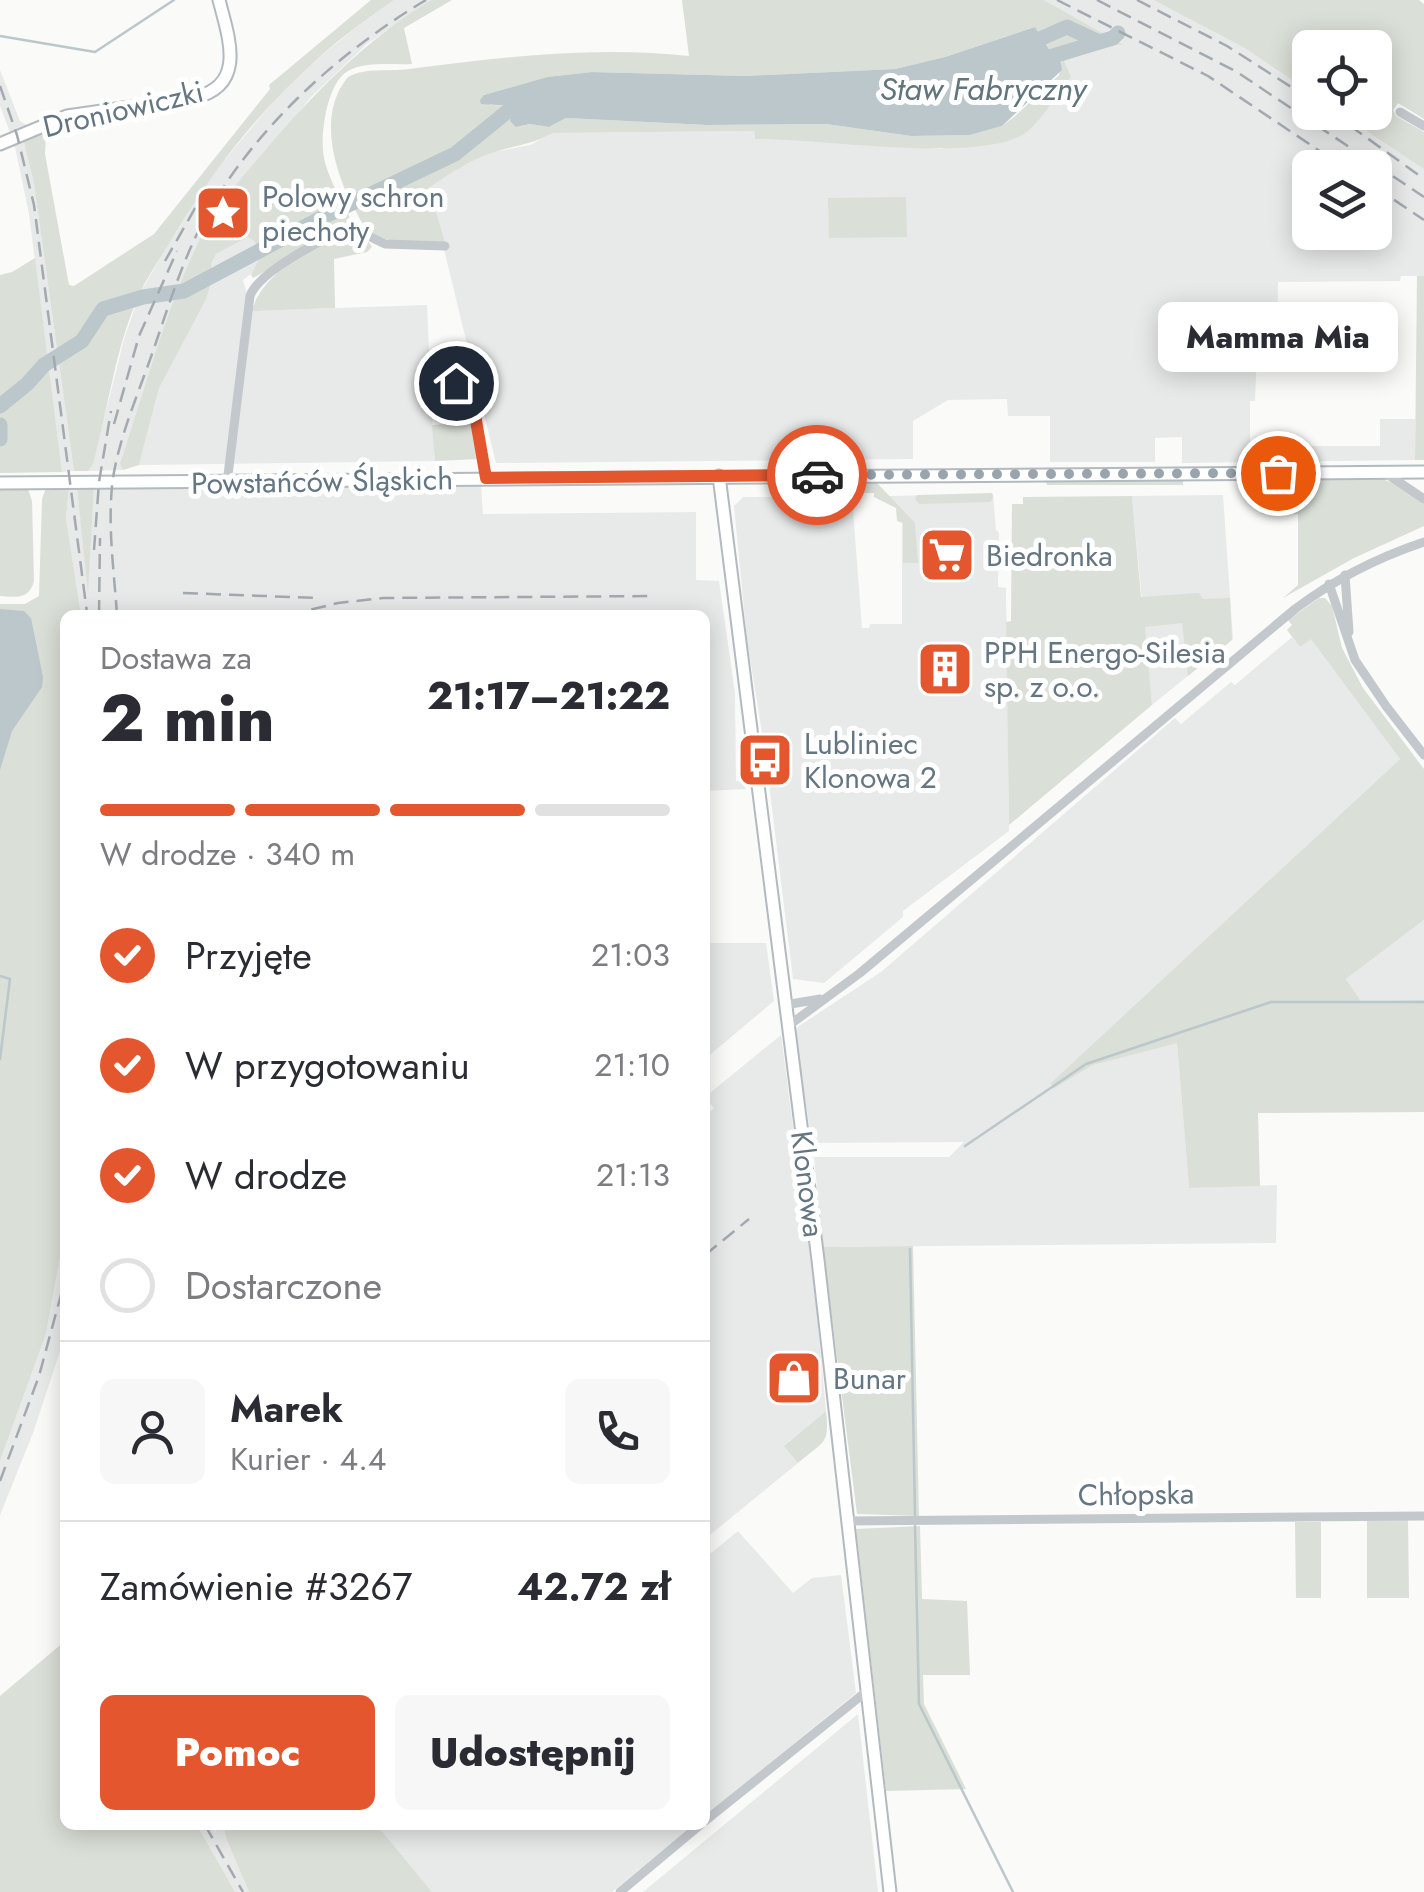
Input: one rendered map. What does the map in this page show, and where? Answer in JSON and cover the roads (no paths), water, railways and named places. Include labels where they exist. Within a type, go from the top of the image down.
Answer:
[{"type":"street","name":"Droniowiczki","points":[[0,144],[67,116],[178,101],[210,92],[224,80],[230,63],[220,0]]},
{"type":"street","points":[[1400,112],[1424,126]]},
{"type":"street","points":[[227,482],[250,296],[258,282],[352,228],[385,244],[446,246]]},
{"type":"street","points":[[441,383],[470,386],[486,478]]},
{"type":"street","points":[[1385,472],[1424,499]]},
{"type":"street","name":"Powstańców Śląskich","points":[[0,483],[1424,472]]},
{"type":"street","name":"Klonowa","points":[[719,476],[786,1004],[890,1892]]},
{"type":"street","points":[[788,1026],[860,974],[1294,608],[1385,555],[1424,542]]},
{"type":"street","points":[[1345,576],[1349,640]]},
{"type":"street","points":[[1330,584],[1355,660],[1424,755]]},
{"type":"street","points":[[786,1004],[807,1003],[832,994]]},
{"type":"street","name":"Chłopska","points":[[848,1521],[1424,1516]]},
{"type":"street","points":[[710,1817],[868,1691]]},
{"type":"street","points":[[620,1892],[695,1830]]},
{"type":"water","name":"Staw Fabryczny","points":[[1035,27],[1051,53],[1059,52],[1062,70],[1002,126],[970,135],[911,136],[826,124],[707,125],[566,118],[549,127],[516,127],[510,121],[514,106],[481,104],[480,100],[484,95],[547,77],[592,72],[745,76],[895,69]]},
{"type":"water","points":[[0,609],[24,611],[31,618],[43,677],[42,687],[12,731],[0,770]]},
{"type":"waterway","points":[[0,36],[95,52],[174,0]]},
{"type":"waterway","points":[[1042,38],[1067,27],[1097,41]]},
{"type":"waterway","points":[[1043,59],[1113,38],[1118,33]]},
{"type":"waterway","points":[[0,406],[44,365],[82,341],[103,309],[143,297],[184,291],[321,218],[455,154],[514,106],[531,101]]},
{"type":"waterway","points":[[0,425],[0,439]]},
{"type":"waterway","points":[[0,976],[10,979],[0,1059]]},
{"type":"waterway","points":[[965,1146],[1086,1064],[1271,1002],[1424,1002]]},
{"type":"waterway","points":[[910,1249],[915,1515]]},
{"type":"waterway","points":[[915,1526],[919,1704],[1013,1892]]},
{"type":"railway","points":[[117,610],[111,512],[116,462],[182,268],[205,218],[248,153],[301,95],[362,43],[426,0]]},
{"type":"railway","points":[[1057,0],[1208,76],[1318,150]]},
{"type":"railway","points":[[1097,0],[1237,72],[1424,197]]},
{"type":"railway","points":[[1137,0],[1227,46],[1292,88]]},
{"type":"railway","points":[[0,86],[34,205],[87,610]]},
{"type":"railway","points":[[1356,130],[1424,179]]},
{"type":"railway","points":[[165,261],[202,196]]},
{"type":"railway","points":[[1392,198],[1424,220]]},
{"type":"railway","points":[[114,424],[139,336],[177,251]]},
{"type":"railway","points":[[94,550],[99,482],[111,411]]},
{"type":"railway","points":[[99,610],[100,538]]},
{"type":"railway","points":[[183,593],[318,598]]},
{"type":"railway","points":[[309,610],[383,598],[654,596]]},
{"type":"railway","points":[[710,1251],[749,1219]]},
{"type":"railway","points":[[0,1481],[39,1376],[60,1298]]},
{"type":"railway","points":[[208,1830],[243,1892]]},
{"type":"place","name":"Polowy schron piechoty","points":[[223,213]]},
{"type":"place","name":"Mamma Mia","points":[[1278,473]]},
{"type":"place","name":"Biedronka","points":[[947,555]]},
{"type":"place","name":"PPH Energo-Silesia sp. z o.o.","points":[[945,669]]},
{"type":"place","name":"Lubliniec Klonowa 2","points":[[765,760]]},
{"type":"place","name":"Bunar","points":[[794,1378]]}]
